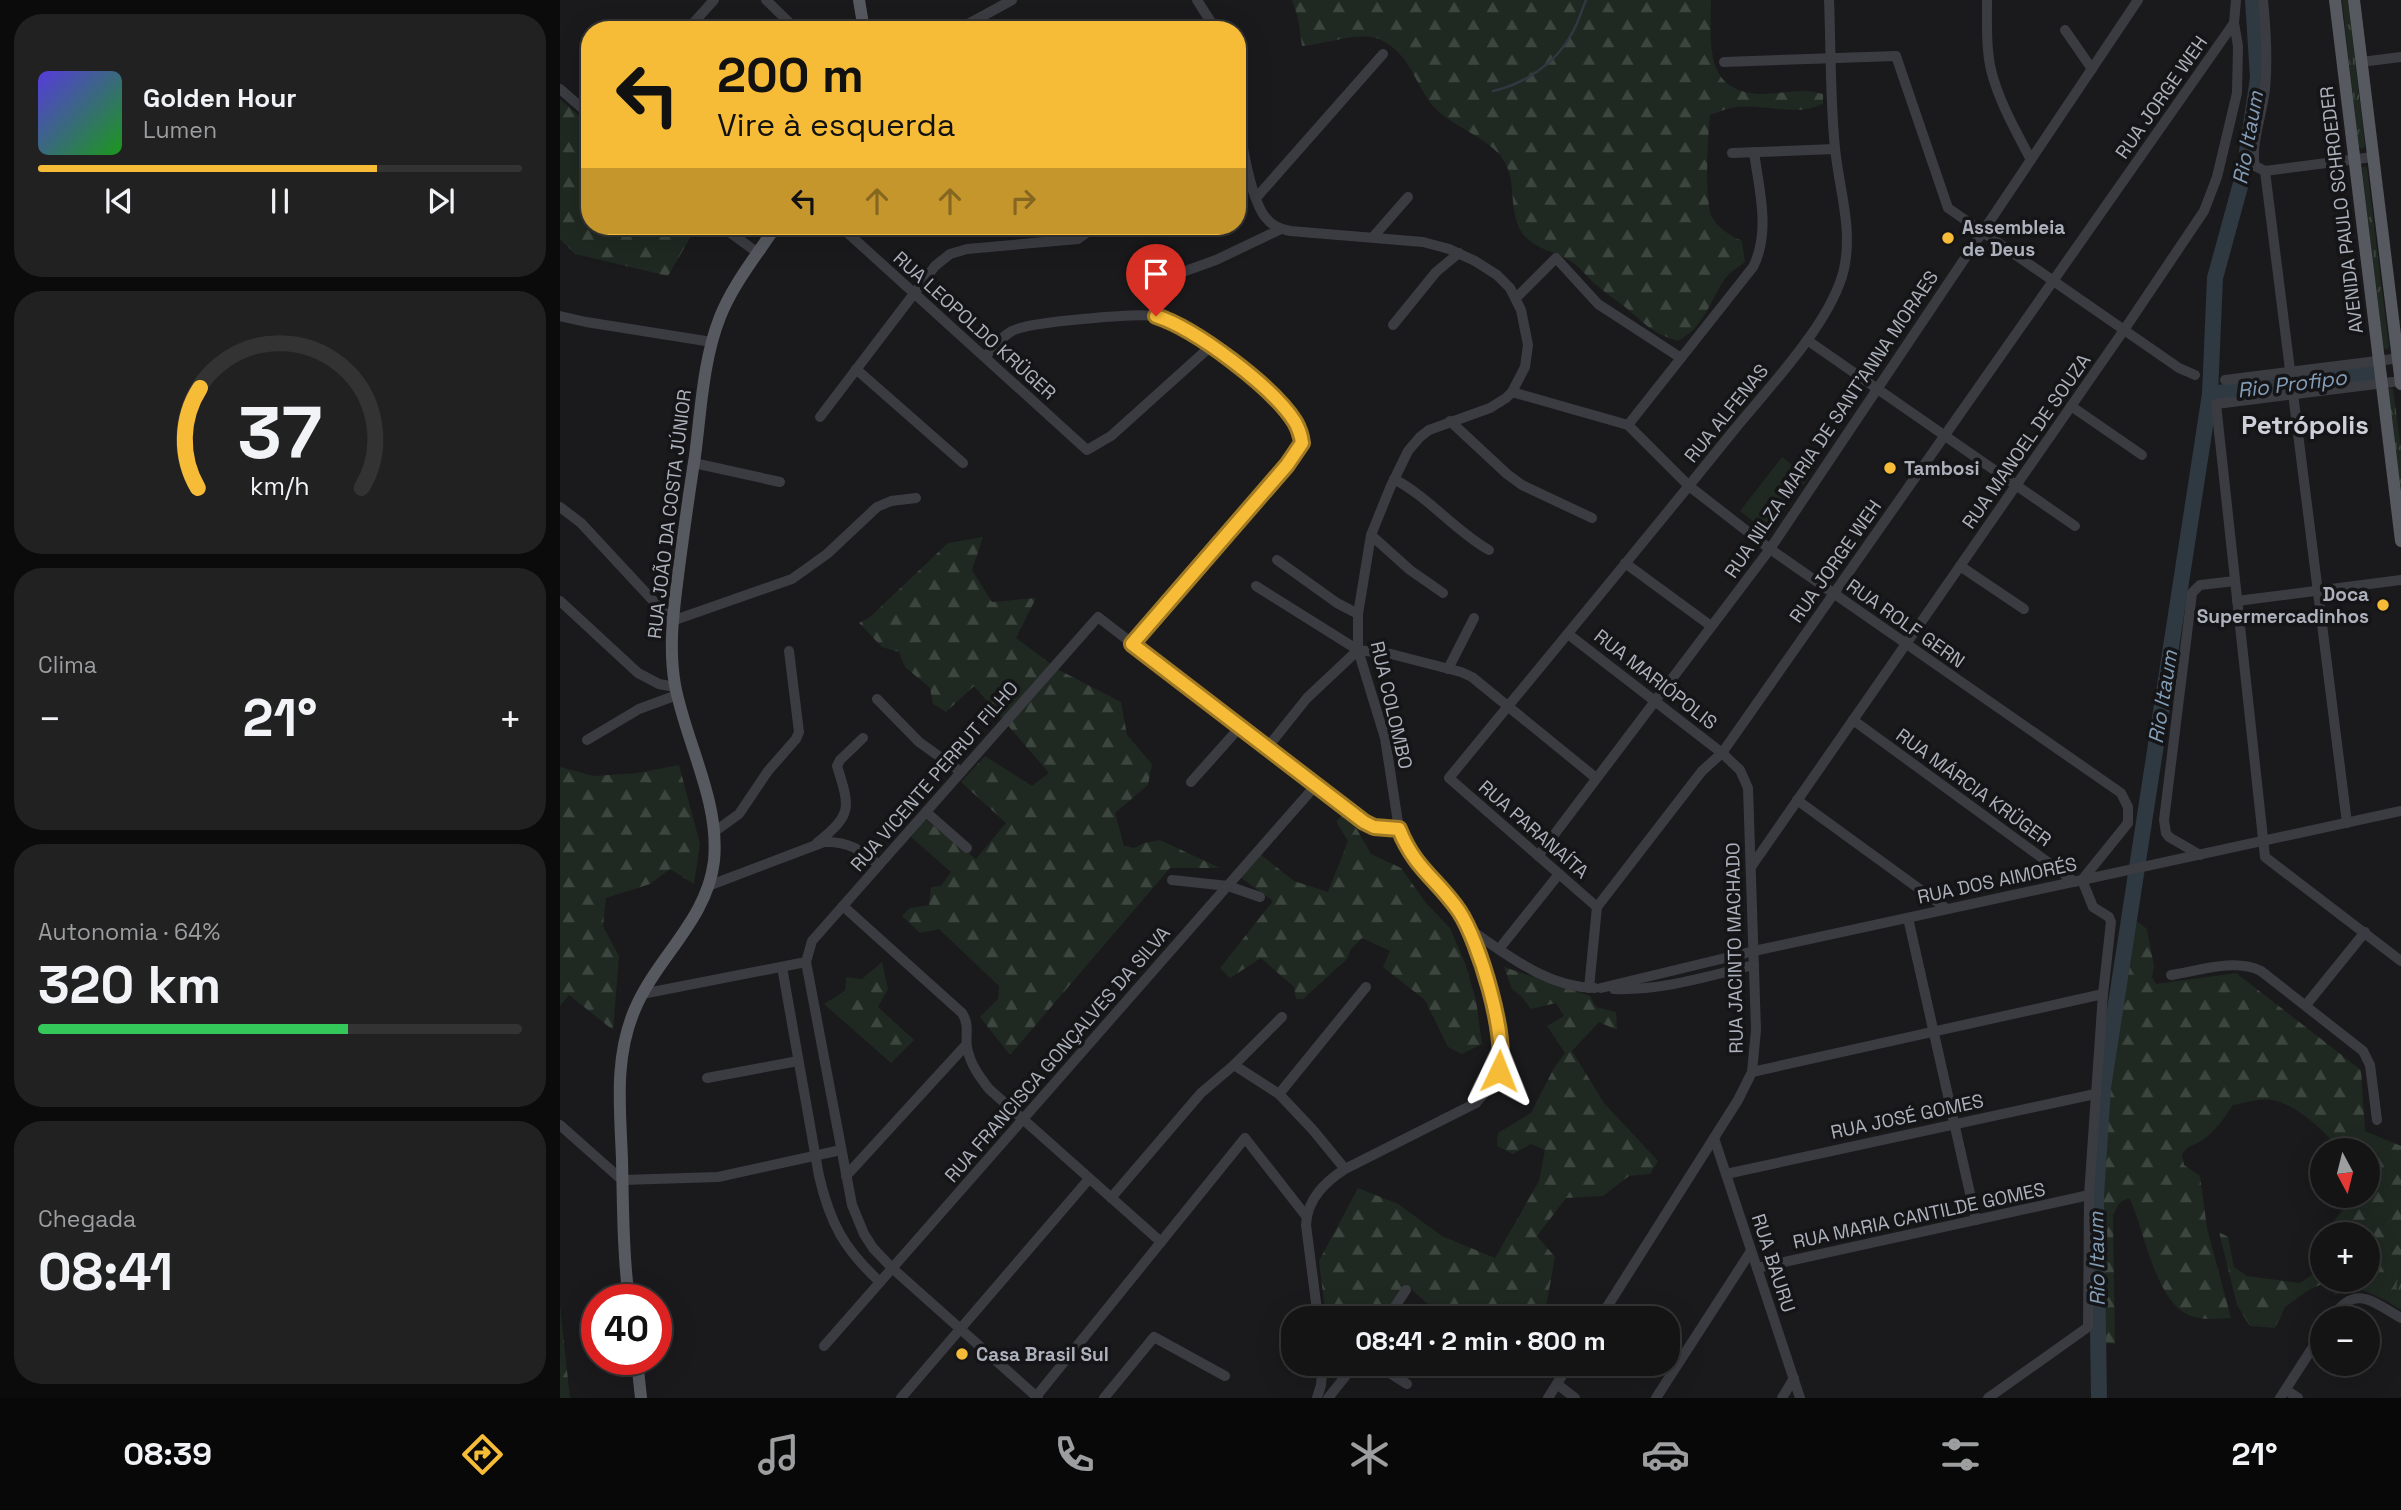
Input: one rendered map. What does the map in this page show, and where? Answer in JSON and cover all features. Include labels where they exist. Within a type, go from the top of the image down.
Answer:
[{"type":"main road","points":[[859,0],[862,21]]},
{"type":"main road","name":"AVENIDA PAULO SCHROEDER","points":[[2335,0],[2401,540]]},
{"type":"main road","name":"AVENIDA PAULO SCHROEDER","points":[[2354,0],[2401,382]]},
{"type":"main road","name":"RUA JOÃO DA COSTA JÚNIOR","points":[[628,1284],[622,1180],[620,1066],[625,1036],[654,971],[693,920],[708,886],[714,857],[714,832],[705,789],[676,691],[671,649],[672,621],[712,342],[728,299],[770,235]]},
{"type":"main road","points":[[638,1375],[640,1398]]},
{"type":"street","points":[[695,21],[714,0]]},
{"type":"street","points":[[766,0],[787,21]]},
{"type":"street","points":[[980,21],[1012,0]]},
{"type":"street","points":[[1197,0],[1210,21]]},
{"type":"street","name":"RUA ALFENAS","points":[[1448,778],[1689,486],[1807,340],[1827,311],[1840,284],[1847,242],[1846,216],[1835,149],[1829,0]]},
{"type":"street","points":[[1987,0],[1992,72],[2014,128],[2031,160]]},
{"type":"street","name":"RUA NILZA MARIA DE SANT'ANNA MORAES","points":[[1538,856],[1770,549],[2138,0]]},
{"type":"street","name":"RUA MANOEL DE SOUZA","points":[[1751,867],[2185,242],[2211,194],[2237,93],[2238,46],[2234,23],[2236,0]]},
{"type":"street","points":[[2263,0],[2267,70],[2253,158],[2255,166],[2265,171],[2373,157]]},
{"type":"street","name":"RUA JORGE WEH","points":[[1597,907],[1702,771],[1722,753],[2234,23]]},
{"type":"street","points":[[2065,30],[2092,69]]},
{"type":"street","points":[[1256,198],[1383,54]]},
{"type":"street","points":[[1724,62],[1896,56],[1948,208],[2179,368],[2195,375]]},
{"type":"street","points":[[2361,62],[2401,57]]},
{"type":"street","points":[[560,89],[581,107]]},
{"type":"street","points":[[1732,153],[1835,149]]},
{"type":"street","points":[[1628,425],[1759,257],[1763,228],[1754,152]]},
{"type":"street","points":[[1246,154],[1256,198],[1266,218],[1282,229],[1423,242],[1459,253],[1497,275],[1516,298],[1526,333],[1528,356],[1512,392]]},
{"type":"street","points":[[2265,171],[2347,823]]},
{"type":"street","points":[[1373,237],[1408,197]]},
{"type":"street","points":[[1149,284],[1216,260],[1282,229]]},
{"type":"street","points":[[733,235],[758,253]]},
{"type":"street","name":"RUA LEOPOLDO KRÜGER","points":[[850,235],[1087,450],[1111,436],[1212,346]]},
{"type":"street","points":[[820,416],[943,258],[958,251],[1078,239],[1084,235]]},
{"type":"street","points":[[1394,325],[1436,272],[1459,253]]},
{"type":"street","points":[[1516,298],[1556,258],[1598,304],[1681,358]]},
{"type":"street","points":[[560,316],[712,342]]},
{"type":"street","points":[[985,357],[1002,338],[1019,328],[1049,323],[1145,316],[1164,319],[1212,346],[1279,403],[1297,425],[1302,443],[1287,465],[1132,644],[1374,827],[1399,829]]},
{"type":"street","points":[[1807,340],[2075,526]]},
{"type":"street","points":[[2225,380],[2399,358]]},
{"type":"street","points":[[856,369],[962,463]]},
{"type":"street","points":[[2401,382],[2216,404],[2264,857],[2401,961]]},
{"type":"street","name":"RUA COLOMBO","points":[[1306,1216],[1317,1192],[1333,1177],[1467,1108],[1483,1097],[1495,1080],[1502,1061],[1500,1037],[1480,958],[1469,929],[1457,909],[1412,857],[1399,829],[1385,738],[1358,650],[1358,614],[1371,536],[1408,451],[1420,436],[1438,425],[1490,408],[1512,392]]},
{"type":"street","name":"RUA ROLF GERN","points":[[1512,392],[1628,425],[1689,486],[1770,549],[2120,793],[2125,799],[2128,822],[2078,881]]},
{"type":"street","points":[[2071,406],[2142,455]]},
{"type":"street","points":[[1450,421],[1522,485],[1592,517]]},
{"type":"street","points":[[694,463],[780,482]]},
{"type":"street","points":[[1394,480],[1410,489],[1475,542],[1489,550]]},
{"type":"street","points":[[560,506],[581,523],[672,621],[792,579],[813,566],[877,507],[891,501],[916,498]]},
{"type":"street","points":[[1371,536],[1410,570],[1443,593]]},
{"type":"street","points":[[1277,561],[1337,603],[1358,614]]},
{"type":"street","points":[[1625,563],[1711,626]]},
{"type":"street","points":[[1960,566],[2024,609]]},
{"type":"street","points":[[2200,855],[2169,837],[2164,820],[2192,593],[2200,585],[2235,580]]},
{"type":"street","points":[[2237,601],[2401,580]]},
{"type":"street","points":[[1256,586],[1358,650],[1391,654],[1472,677],[1596,778]]},
{"type":"street","points":[[560,601],[638,673],[676,691]]},
{"type":"street","name":"RUA VICENTE PERRUT FILHO","points":[[806,962],[812,941],[1098,617],[1132,644]]},
{"type":"street","points":[[1448,669],[1474,618]]},
{"type":"street","name":"RUA MARIÓPOLIS","points":[[1567,634],[1722,753]]},
{"type":"street","points":[[1267,748],[1307,698],[1358,650]]},
{"type":"street","points":[[714,832],[739,814],[799,732],[789,651]]},
{"type":"street","points":[[587,740],[676,691]]},
{"type":"street","points":[[877,699],[919,742],[961,772]]},
{"type":"street","name":"RUA MÁRCIA KRÜGER","points":[[1853,720],[2078,881]]},
{"type":"street","points":[[1191,782],[1240,727]]},
{"type":"street","points":[[817,843],[842,821],[846,795],[837,766],[863,738]]},
{"type":"street","name":"RUA JACINTO MACHADO","points":[[1608,1306],[1738,1100],[1752,1072],[1756,1030],[1748,788],[1740,770],[1722,753]]},
{"type":"street","name":"RUA PARANAÍTA","points":[[1448,778],[1597,907]]},
{"type":"street","name":"RUA FRANCISCA GONÇALVES DA SILVA","points":[[824,1346],[1316,785]]},
{"type":"street","points":[[1797,800],[1947,909]]},
{"type":"street","name":"RUA DOS AIMORÉS","points":[[1601,988],[1754,951],[2401,811]]},
{"type":"street","points":[[926,812],[967,848]]},
{"type":"street","points":[[708,886],[817,843],[853,845],[879,865]]},
{"type":"street","points":[[1499,949],[1559,874]]},
{"type":"street","points":[[1172,880],[1228,886],[1259,897]]},
{"type":"street","points":[[1991,1397],[2088,1328],[2089,1195],[2103,994],[2111,922],[2109,917],[2093,907],[2078,881]]},
{"type":"street","points":[[843,906],[962,1013],[967,1020],[966,1045],[978,1074],[995,1096],[1161,1242]]},
{"type":"street","points":[[1589,988],[1597,907]]},
{"type":"street","points":[[1908,918],[1976,1220]]},
{"type":"street","name":"RUA DOS AIMORÉS","points":[[1469,929],[1534,972],[1589,988],[1642,989],[1754,965]]},
{"type":"street","points":[[2306,1005],[2365,932]]},
{"type":"street","points":[[642,994],[806,962],[852,1205],[864,1234],[892,1268],[1036,1397],[1245,1138],[1306,1216],[1307,1244],[1316,1306]]},
{"type":"street","points":[[2171,975],[2234,965],[2253,967],[2363,1051],[2368,1058],[2377,1120]]},
{"type":"street","points":[[782,967],[823,1193],[834,1226],[853,1256],[880,1282]]},
{"type":"street","points":[[1279,1094],[1366,987]]},
{"type":"street","points":[[1752,1072],[2103,994]]},
{"type":"street","points":[[1111,1198],[1201,1093],[1234,1065],[1282,1017]]},
{"type":"street","points":[[846,1176],[966,1045]]},
{"type":"street","points":[[707,1078],[798,1061]]},
{"type":"street","points":[[1234,1065],[1279,1094],[1345,1169]]},
{"type":"street","name":"RUA JOSÉ GOMES","points":[[1726,1174],[2095,1094]]},
{"type":"street","points":[[560,1125],[622,1180],[718,1177],[841,1150]]},
{"type":"street","name":"RUA BAURU","points":[[1714,1138],[1800,1398]]},
{"type":"street","points":[[901,1398],[1089,1179]]},
{"type":"street","name":"RUA MARIA CANTILDE GOMES","points":[[1757,1268],[2089,1195]]},
{"type":"street","points":[[1656,1398],[1751,1251]]},
{"type":"street","points":[[1395,1306],[1406,1290]]},
{"type":"street","points":[[2341,1306],[2344,1302],[2357,1298],[2369,1300],[2380,1306]]},
{"type":"street","points":[[2380,1306],[2401,1318]]},
{"type":"street","points":[[1104,1398],[1154,1337],[1225,1376]]},
{"type":"street","points":[[2298,1398],[2283,1394],[2310,1352]]},
{"type":"street","points":[[1317,1398],[1322,1376]]},
{"type":"street","points":[[1328,1398],[1346,1376]]},
{"type":"street","points":[[1394,1376],[1407,1384]]},
{"type":"street","points":[[1548,1398],[1562,1376]]},
{"type":"street","points":[[1782,1398],[1794,1378]]},
{"type":"street","points":[[1557,1384],[1575,1398]]},
{"type":"green space","points":[[1292,0],[1711,0],[1714,63],[1720,75],[1730,85],[1744,91],[1763,94],[1807,91],[1823,94],[1823,104],[1800,110],[1743,107],[1710,115],[1707,168],[1710,209],[1718,225],[1742,241],[1745,262],[1726,277],[1700,322],[1678,341],[1649,327],[1598,287],[1572,262],[1527,239],[1517,223],[1505,162],[1481,139],[1437,110],[1405,60],[1391,46],[1373,37],[1363,37],[1302,46]]},
{"type":"green space","points":[[2342,0],[2348,0],[2365,146],[2362,149],[2359,147]]},
{"type":"green space","points":[[560,99],[581,117],[581,235],[692,235],[668,276],[575,254],[560,239]]},
{"type":"green space","points":[[2365,166],[2389,347],[2387,350],[2383,347],[2362,168]]},
{"type":"green space","points":[[2393,389],[2401,449],[2401,494],[2388,390]]},
{"type":"green space","points":[[1782,457],[1809,477],[1767,532],[1740,511]]},
{"type":"green space","points":[[983,537],[972,570],[992,602],[1036,598],[1016,638],[1059,670],[1121,702],[1127,735],[1152,764],[1148,785],[1115,813],[1124,846],[1134,848],[1160,840],[1220,868],[1170,868],[1010,1055],[980,1017],[998,999],[999,986],[939,929],[920,933],[902,916],[910,908],[929,905],[931,887],[941,886],[951,872],[911,837],[925,819],[976,859],[1006,823],[961,782],[985,756],[1032,786],[1049,773],[974,686],[946,712],[933,704],[930,688],[905,667],[899,652],[882,647],[859,623],[870,617],[948,543]]},
{"type":"green space","points":[[679,765],[700,844],[694,884],[670,869],[650,884],[606,898],[603,926],[619,956],[613,1030],[569,995],[560,1006],[560,767],[594,776],[637,773]]},
{"type":"green space","points":[[1347,812],[1371,854],[1401,868],[1426,903],[1450,928],[1465,963],[1476,1000],[1482,1044],[1462,1054],[1448,1047],[1425,1000],[1383,967],[1390,951],[1362,938],[1351,949],[1347,959],[1303,999],[1296,999],[1294,987],[1261,958],[1230,978],[1220,968],[1273,901],[1240,877],[1260,854],[1294,881],[1328,892],[1348,841],[1336,821]]},
{"type":"green space","points":[[2134,919],[2147,929],[2154,966],[2152,977],[2156,984],[2236,973],[2361,1070],[2365,1131],[2401,1146],[2401,1270],[2395,1289],[2380,1290],[2380,1222],[2333,1222],[2344,1208],[2380,1208],[2380,1138],[2329,1138],[2301,1113],[2283,1103],[2264,1099],[2253,1101],[2233,1105],[2212,1132],[2182,1155],[2184,1165],[2200,1176],[2207,1228],[2231,1318],[2199,1318],[2184,1312],[2172,1301],[2154,1268],[2129,1198],[2120,1202],[2113,1215],[2115,1344],[2102,1343],[2099,1199],[2103,1135],[2128,944],[2132,942]]},
{"type":"green space","points":[[882,962],[888,989],[878,1007],[914,1040],[891,1063],[824,1004],[845,991],[846,977],[862,979]]},
{"type":"green space","points":[[1504,967],[1590,996],[1596,1007],[1616,1012],[1617,1030],[1599,1022],[1572,1051],[1604,1103],[1658,1161],[1650,1174],[1629,1176],[1603,1196],[1566,1198],[1537,1236],[1555,1257],[1546,1306],[1430,1306],[1405,1284],[1389,1306],[1325,1306],[1319,1261],[1358,1188],[1398,1204],[1442,1236],[1495,1258],[1539,1181],[1545,1150],[1531,1144],[1513,1154],[1497,1146],[1498,1133],[1531,1113],[1554,1068],[1565,1053],[1547,1026],[1564,1016],[1556,1003],[1531,1009],[1512,989]]},
{"type":"green space","points":[[2219,1232],[2228,1237],[2234,1267],[2247,1276],[2300,1283],[2310,1276],[2310,1290],[2285,1307],[2275,1328],[2250,1326],[2237,1305]]},
{"type":"green space","points":[[2401,1270],[2401,1310],[2367,1292],[2380,1292],[2380,1277],[2395,1289]]},
{"type":"green space","points":[[560,1306],[570,1398],[560,1398]]},
{"type":"waterway","points":[[1493,91],[1527,78],[1547,64],[1573,31],[1586,0]]},
{"type":"waterway","name":"Rio Itaum","points":[[2099,1398],[2096,1196],[2103,1088],[2210,394],[2215,278],[2244,172],[2258,78],[2253,0]]},
{"type":"waterway","name":"Rio Profipo","points":[[2210,394],[2373,374]]},
{"type":"place","name":"Assembleia de Deus","points":[[1948,238]]},
{"type":"place","name":"Tambosi","points":[[1890,468]]},
{"type":"place","name":"Doca Supermercadinhos","points":[[2383,605]]},
{"type":"place","name":"Casa Brasil Sul","points":[[962,1354]]},
{"type":"district","name":"Petrópolis","points":[[2305,425]]},
{"type":"route","points":[[1156,316],[1212,346],[1243,371],[1291,416],[1297,425],[1302,443],[1287,465],[1132,644],[1364,822],[1374,827],[1399,829],[1412,857],[1457,909],[1475,942],[1500,1037],[1502,1061],[1499,1071]]}]
